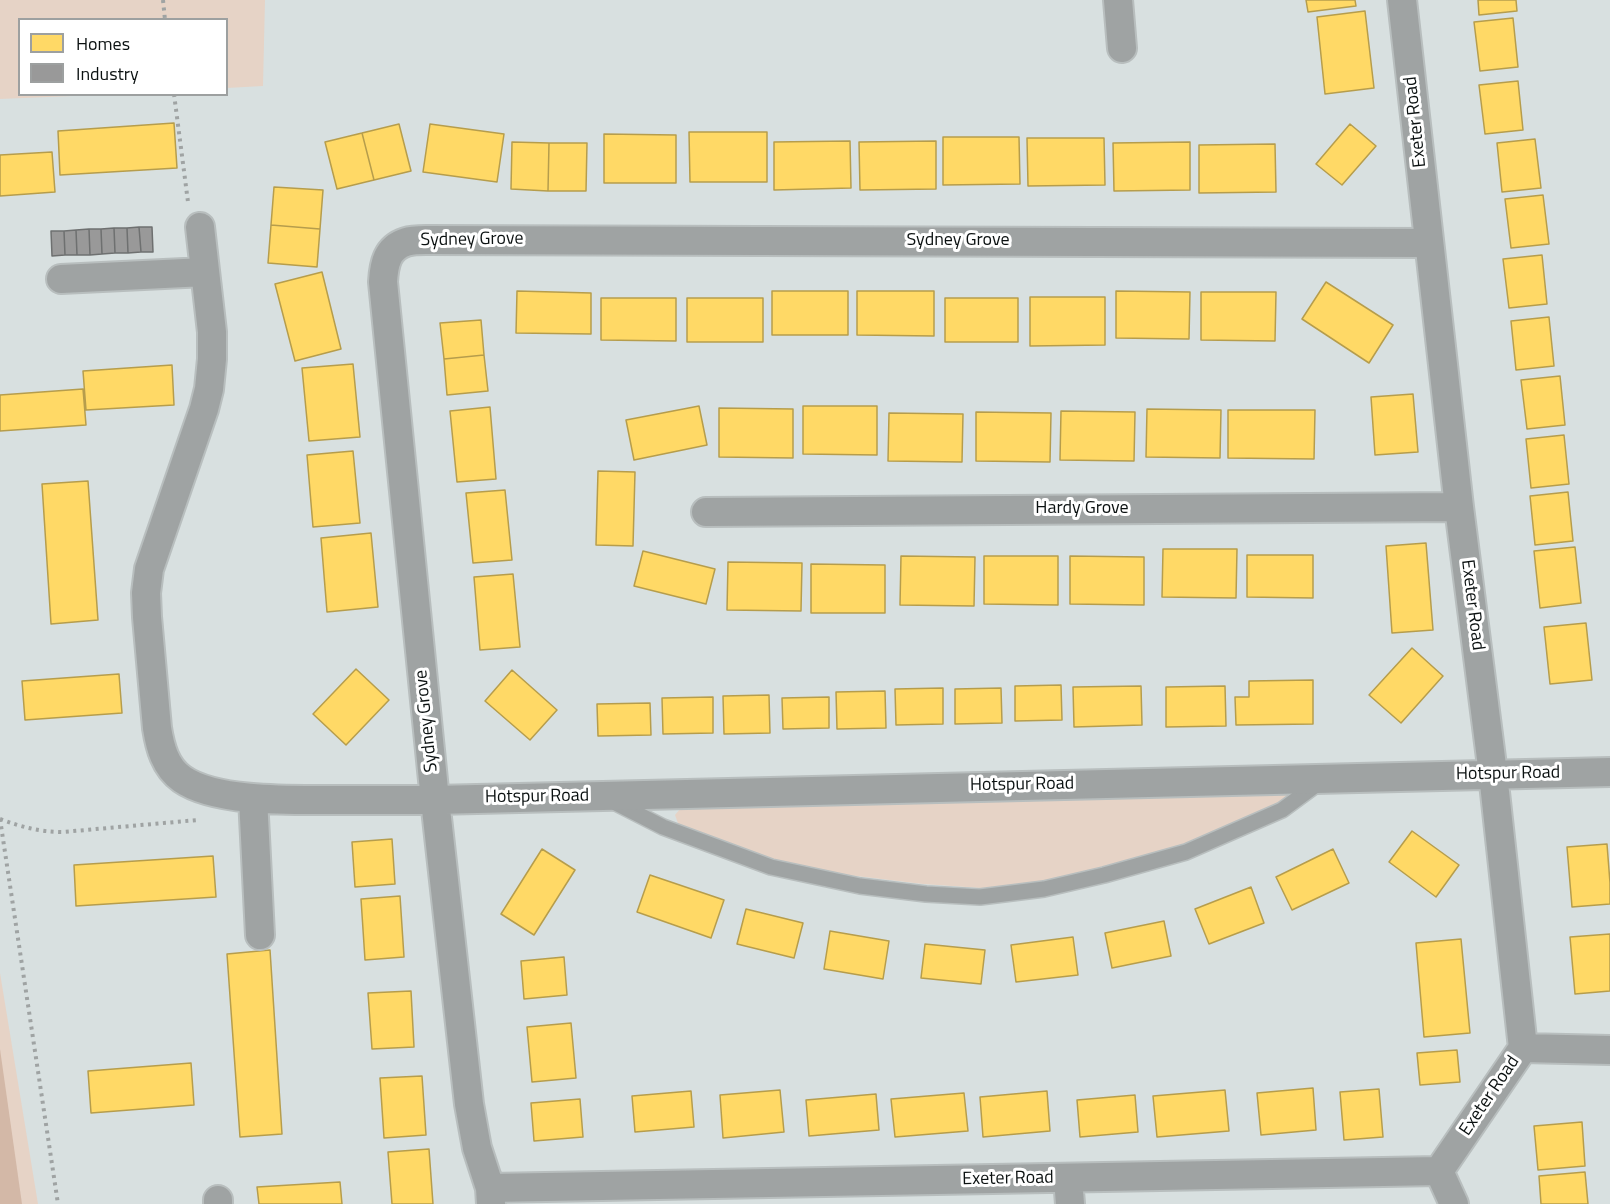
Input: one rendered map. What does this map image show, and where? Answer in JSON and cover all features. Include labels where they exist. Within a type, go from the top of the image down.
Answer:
[{"type":"street","points":[[1118,0],[1122,48]]},
{"type":"street","name":"Exeter Road","points":[[490,1196],[1069,1191],[1439,1171],[1523,1048],[1402,0]]},
{"type":"street","name":"Hotspur Road","points":[[200,227],[212,332],[209,389],[152,561],[147,585],[147,617],[160,748],[169,766],[181,779],[200,789],[224,795],[253,798],[435,800],[1610,772]]},
{"type":"street","name":"Sydney Grove","points":[[490,1196],[477,1148],[469,1104],[435,800],[383,282],[384,267],[390,251],[406,242],[438,240],[1429,243]]},
{"type":"street","points":[[61,279],[206,272]]},
{"type":"street","name":"Hardy Grove","points":[[706,512],[1459,507]]},
{"type":"street","points":[[253,798],[260,935]]},
{"type":"street","points":[[1523,1048],[1610,1050]]},
{"type":"street","points":[[1439,1171],[1454,1204]]},
{"type":"lane","points":[[602,796],[663,827],[771,867],[860,886],[926,894],[980,897],[1044,889],[1186,852],[1282,810],[1324,778]]},
{"type":"path","points":[[163,0],[165,18]]},
{"type":"path","points":[[174,96],[187,200],[200,227]]},
{"type":"path","points":[[58,1204],[0,819],[27,829],[63,832],[209,819]]},
{"type":"shaded area","points":[[0,0],[265,0],[263,86],[228,88],[228,18],[18,18],[18,96],[72,96],[0,99]]},
{"type":"shaded area","points":[[1281,790],[1289,794],[1273,807],[1176,847],[1098,869],[1035,883],[981,888],[848,875],[773,861],[679,826],[675,815],[685,803]]},
{"type":"shaded area","points":[[0,973],[38,1204],[0,1204]]},
{"type":"shaded area","points":[[0,1049],[22,1204],[0,1204]]},
{"type":"building: Homes","points":[[1306,0],[1355,0],[1356,6],[1308,12]]},
{"type":"building: Homes","points":[[1478,0],[1516,0],[1517,11],[1479,15]]},
{"type":"building: Homes","points":[[1365,11],[1374,88],[1325,94],[1317,17]]},
{"type":"building: Homes","points":[[1513,18],[1518,67],[1480,71],[1474,22]]},
{"type":"building: Homes","points":[[1518,81],[1523,130],[1485,134],[1479,85]]},
{"type":"building: Homes","points":[[174,123],[177,168],[60,175],[58,131]]},
{"type":"building: Homes","points":[[399,124],[411,171],[374,180],[362,133]]},
{"type":"building: Homes","points":[[430,124],[504,134],[497,182],[423,172]]},
{"type":"building: Homes","points":[[1350,124],[1376,146],[1342,185],[1316,164]]},
{"type":"building: Homes","points":[[689,132],[767,132],[767,182],[690,182]]},
{"type":"building: Homes","points":[[362,133],[374,180],[337,189],[325,142]]},
{"type":"building: Homes","points":[[604,134],[676,135],[676,183],[604,183]]},
{"type":"building: Homes","points":[[943,137],[1019,137],[1020,184],[943,185]]},
{"type":"building: Homes","points":[[1027,138],[1104,138],[1105,185],[1028,186]]},
{"type":"building: Homes","points":[[1535,139],[1541,188],[1502,192],[1497,143]]},
{"type":"building: Homes","points":[[850,141],[851,188],[774,190],[774,142]]},
{"type":"building: Homes","points":[[936,141],[936,189],[860,190],[859,142]]},
{"type":"building: Homes","points":[[512,142],[549,143],[548,191],[511,189]]},
{"type":"building: Homes","points":[[1190,142],[1190,190],[1114,191],[1113,143]]},
{"type":"building: Homes","points":[[549,143],[587,143],[586,191],[548,191]]},
{"type":"building: Homes","points":[[1275,144],[1276,192],[1199,193],[1199,145]]},
{"type":"building: Homes","points":[[52,152],[55,192],[0,196],[0,155]]},
{"type":"building: Homes","points":[[274,187],[323,190],[320,229],[271,225]]},
{"type":"building: Homes","points":[[1543,195],[1549,244],[1511,248],[1505,199]]},
{"type":"building: Homes","points":[[271,225],[320,229],[317,267],[268,263]]},
{"type":"building: Homes","points":[[1542,255],[1547,304],[1509,308],[1503,259]]},
{"type":"building: Homes","points":[[322,272],[341,349],[295,361],[275,284]]},
{"type":"building: Homes","points":[[1326,282],[1393,325],[1369,363],[1302,319]]},
{"type":"building: Homes","points":[[517,291],[591,293],[591,334],[516,333]]},
{"type":"building: Homes","points":[[772,291],[848,291],[848,335],[772,335]]},
{"type":"building: Homes","points":[[857,291],[934,291],[934,336],[857,335]]},
{"type":"building: Homes","points":[[1116,291],[1190,292],[1189,339],[1116,338]]},
{"type":"building: Homes","points":[[1201,292],[1276,292],[1275,341],[1201,340]]},
{"type":"building: Homes","points":[[1030,297],[1105,297],[1105,345],[1030,346]]},
{"type":"building: Homes","points":[[601,298],[676,298],[676,341],[601,340]]},
{"type":"building: Homes","points":[[687,298],[763,298],[763,342],[687,342]]},
{"type":"building: Homes","points":[[945,298],[1018,298],[1018,342],[945,342]]},
{"type":"building: Homes","points":[[1549,317],[1554,366],[1516,370],[1511,321]]},
{"type":"building: Homes","points":[[481,320],[484,355],[444,359],[440,323]]},
{"type":"building: Homes","points":[[484,355],[488,391],[447,395],[444,359]]},
{"type":"building: Homes","points":[[353,364],[360,437],[309,441],[302,368]]},
{"type":"building: Homes","points":[[172,365],[174,405],[86,410],[83,371]]},
{"type":"building: Homes","points":[[1560,376],[1565,425],[1527,429],[1521,380]]},
{"type":"building: Homes","points":[[83,389],[86,425],[0,431],[0,395]]},
{"type":"building: Homes","points":[[1413,394],[1418,452],[1375,455],[1371,397]]},
{"type":"building: Homes","points":[[699,406],[707,445],[634,460],[626,420]]},
{"type":"building: Homes","points":[[803,406],[877,406],[877,455],[803,454]]},
{"type":"building: Homes","points":[[490,407],[496,479],[457,482],[450,411]]},
{"type":"building: Homes","points":[[719,408],[793,409],[793,458],[719,457]]},
{"type":"building: Homes","points":[[1147,409],[1221,410],[1220,458],[1146,457]]},
{"type":"building: Homes","points":[[1228,410],[1315,410],[1314,459],[1228,458]]},
{"type":"building: Homes","points":[[1061,411],[1135,412],[1134,461],[1060,460]]},
{"type":"building: Homes","points":[[976,412],[1051,413],[1050,462],[976,461]]},
{"type":"building: Homes","points":[[889,413],[963,414],[962,462],[888,461]]},
{"type":"building: Homes","points":[[1564,435],[1569,484],[1531,488],[1526,439]]},
{"type":"building: Homes","points":[[353,451],[360,523],[313,527],[307,455]]},
{"type":"building: Homes","points":[[598,471],[635,472],[633,546],[596,545]]},
{"type":"building: Homes","points":[[88,481],[98,620],[51,624],[42,484]]},
{"type":"building: Homes","points":[[505,490],[512,560],[473,563],[466,493]]},
{"type":"building: Homes","points":[[1568,492],[1573,541],[1535,545],[1530,496]]},
{"type":"building: Homes","points":[[371,533],[378,607],[327,612],[321,538]]},
{"type":"building: Homes","points":[[1426,543],[1433,630],[1392,633],[1386,546]]},
{"type":"building: Homes","points":[[1575,547],[1581,603],[1540,608],[1534,551]]},
{"type":"building: Homes","points":[[1163,549],[1237,549],[1236,598],[1162,597]]},
{"type":"building: Homes","points":[[643,551],[715,569],[706,604],[634,586]]},
{"type":"building: Homes","points":[[1247,555],[1313,555],[1313,598],[1247,597]]},
{"type":"building: Homes","points":[[901,556],[975,557],[974,606],[900,605]]},
{"type":"building: Homes","points":[[984,556],[1058,556],[1058,605],[984,604]]},
{"type":"building: Homes","points":[[1070,556],[1144,557],[1144,605],[1070,604]]},
{"type":"building: Homes","points":[[728,562],[802,563],[801,611],[727,610]]},
{"type":"building: Homes","points":[[811,564],[885,565],[885,613],[811,613]]},
{"type":"building: Homes","points":[[513,574],[520,647],[480,650],[474,577]]},
{"type":"building: Homes","points":[[1586,623],[1592,680],[1550,684],[1544,627]]},
{"type":"building: Homes","points":[[1412,648],[1443,676],[1401,723],[1369,695]]},
{"type":"building: Homes","points":[[356,669],[389,700],[346,745],[313,714]]},
{"type":"building: Homes","points":[[512,670],[557,710],[530,740],[485,701]]},
{"type":"building: Homes","points":[[119,674],[122,713],[25,720],[22,681]]},
{"type":"building: Homes","points":[[1313,680],[1313,724],[1236,725],[1235,697],[1249,697],[1249,681]]},
{"type":"building: Homes","points":[[1061,685],[1062,720],[1015,721],[1015,686]]},
{"type":"building: Homes","points":[[1141,686],[1142,725],[1074,727],[1073,687]]},
{"type":"building: Homes","points":[[1225,686],[1226,726],[1166,727],[1166,687]]},
{"type":"building: Homes","points":[[943,688],[943,724],[896,725],[895,689]]},
{"type":"building: Homes","points":[[1001,688],[1002,723],[955,724],[955,689]]},
{"type":"building: Homes","points":[[885,691],[886,728],[837,729],[836,692]]},
{"type":"building: Homes","points":[[769,695],[770,733],[724,734],[723,696]]},
{"type":"building: Homes","points":[[713,697],[713,733],[663,734],[662,698]]},
{"type":"building: Homes","points":[[829,697],[829,728],[783,729],[782,698]]},
{"type":"building: Homes","points":[[650,703],[651,735],[598,736],[597,704]]},
{"type":"building: Homes","points":[[1412,831],[1459,865],[1436,897],[1389,862]]},
{"type":"building: Homes","points":[[392,839],[395,884],[355,887],[352,842]]},
{"type":"building: Homes","points":[[1607,844],[1610,904],[1572,907],[1567,847]]},
{"type":"building: Homes","points":[[542,849],[575,870],[534,935],[501,914]]},
{"type":"building: Homes","points":[[1333,849],[1349,883],[1292,910],[1276,877]]},
{"type":"building: Homes","points":[[213,856],[216,897],[76,906],[74,865]]},
{"type":"building: Homes","points":[[650,875],[724,900],[711,938],[637,912]]},
{"type":"building: Homes","points":[[1251,887],[1264,923],[1209,944],[1195,909]]},
{"type":"building: Homes","points":[[400,896],[404,957],[365,960],[361,899]]},
{"type":"building: Homes","points":[[746,909],[803,923],[794,958],[737,944]]},
{"type":"building: Homes","points":[[1164,921],[1171,956],[1112,968],[1105,933]]},
{"type":"building: Homes","points":[[830,931],[889,941],[883,979],[824,969]]},
{"type":"building: Homes","points":[[1610,934],[1610,991],[1575,994],[1570,937]]},
{"type":"building: Homes","points":[[1073,937],[1078,975],[1016,982],[1011,945]]},
{"type":"building: Homes","points":[[1461,939],[1470,1033],[1424,1037],[1416,943]]},
{"type":"building: Homes","points":[[925,944],[985,950],[981,984],[921,978]]},
{"type":"building: Homes","points":[[270,950],[282,1134],[240,1137],[227,954]]},
{"type":"building: Homes","points":[[564,957],[567,995],[524,999],[521,961]]},
{"type":"building: Homes","points":[[411,991],[414,1047],[372,1049],[368,993]]},
{"type":"building: Homes","points":[[571,1023],[576,1078],[532,1082],[527,1027]]},
{"type":"building: Homes","points":[[1457,1050],[1460,1082],[1420,1085],[1417,1053]]},
{"type":"building: Homes","points":[[191,1063],[194,1105],[91,1113],[88,1071]]},
{"type":"building: Homes","points":[[422,1076],[426,1135],[384,1138],[380,1078]]},
{"type":"building: Homes","points":[[1313,1088],[1316,1130],[1261,1135],[1257,1093]]},
{"type":"building: Homes","points":[[1379,1089],[1383,1137],[1344,1140],[1340,1092]]},
{"type":"building: Homes","points":[[780,1090],[784,1132],[723,1138],[720,1095]]},
{"type":"building: Homes","points":[[1225,1090],[1229,1131],[1157,1137],[1153,1096]]},
{"type":"building: Homes","points":[[691,1091],[694,1127],[635,1132],[632,1096]]},
{"type":"building: Homes","points":[[1047,1091],[1050,1131],[983,1137],[980,1097]]},
{"type":"building: Homes","points":[[964,1093],[968,1131],[895,1137],[891,1099]]},
{"type":"building: Homes","points":[[876,1094],[879,1130],[809,1136],[806,1100]]},
{"type":"building: Homes","points":[[1135,1095],[1138,1132],[1080,1137],[1077,1100]]},
{"type":"building: Homes","points":[[580,1099],[583,1137],[534,1141],[531,1103]]},
{"type":"building: Homes","points":[[1582,1122],[1585,1166],[1538,1170],[1534,1126]]},
{"type":"building: Homes","points":[[429,1149],[433,1204],[392,1204],[388,1152]]},
{"type":"building: Homes","points":[[1585,1172],[1588,1204],[1541,1204],[1539,1176]]},
{"type":"building: Homes","points":[[340,1182],[342,1204],[259,1204],[257,1187]]},
{"type":"building: Industry","points":[[139,227],[141,252],[128,253],[127,228]]},
{"type":"building: Industry","points":[[139,227],[152,227],[153,252],[141,252]]},
{"type":"building: Industry","points":[[114,228],[115,253],[102,254],[101,229]]},
{"type":"building: Industry","points":[[114,228],[127,228],[128,253],[115,253]]},
{"type":"building: Industry","points":[[89,229],[90,255],[77,255],[76,230]]},
{"type":"building: Industry","points":[[89,229],[101,229],[102,254],[90,255]]},
{"type":"building: Industry","points":[[76,230],[77,255],[65,255],[64,231]]},
{"type":"building: Industry","points":[[51,231],[64,231],[65,255],[52,256]]}]
